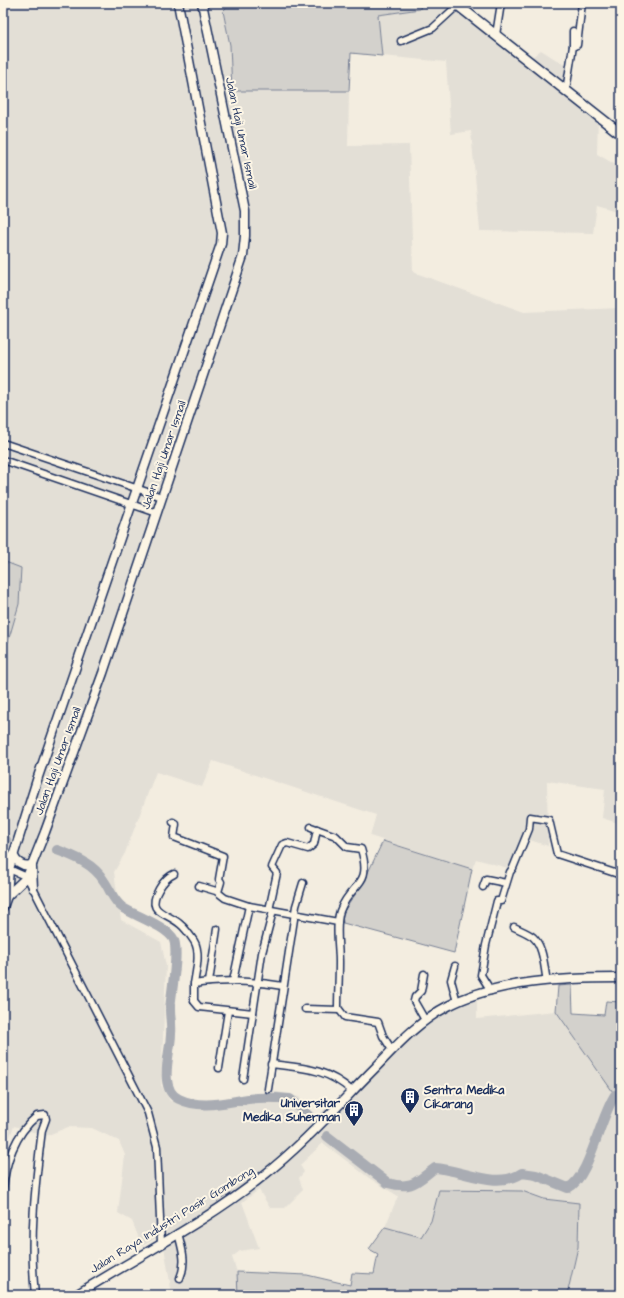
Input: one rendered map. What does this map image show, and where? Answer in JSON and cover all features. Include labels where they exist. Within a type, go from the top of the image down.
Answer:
[{"type":"main road","name":"Jalan Haji Umar Ismail","points":[[3,907],[7,896],[9,869],[14,853],[221,244],[222,233],[178,3]]},
{"type":"main road","name":"Jalan Haji Umar Ismail","points":[[7,896],[27,877],[45,832],[103,673],[243,256],[245,210],[202,3]]},
{"type":"main road","points":[[457,4],[621,134]]},
{"type":"main road","points":[[14,853],[22,865],[33,862],[33,888]]},
{"type":"main road","name":"Jalan Raya Industri Pasir Gombong","points":[[76,1295],[84,1293],[249,1187],[283,1159],[312,1132],[392,1050],[425,1020],[457,1002],[491,991],[547,982],[621,978]]},
{"type":"street","points":[[496,35],[501,3]]},
{"type":"street","points":[[573,46],[578,45],[582,3]]},
{"type":"street","points":[[401,41],[433,28],[457,4]]},
{"type":"street","points":[[566,91],[573,46],[573,31]]},
{"type":"street","points":[[3,443],[162,497]]},
{"type":"street","points":[[3,460],[156,513]]},
{"type":"street","points":[[491,991],[482,977],[481,971],[495,907],[497,901],[501,901],[506,883],[529,829],[530,817],[549,820],[557,854],[621,875]]},
{"type":"street","points":[[173,822],[176,824],[174,837],[223,856],[219,879],[221,882],[218,892]]},
{"type":"street","points":[[242,1079],[277,873],[272,867],[282,845],[287,843],[308,849],[314,844],[314,828],[338,837],[347,847],[361,849],[365,860],[366,870],[363,878],[343,905],[338,922],[339,1010]]},
{"type":"street","points":[[9,869],[27,877],[148,1113],[157,1148],[161,1243]]},
{"type":"street","points":[[174,874],[167,878],[160,887],[155,896],[155,906],[159,911],[180,924],[194,941],[197,952],[194,1000],[199,1007],[253,1013]]},
{"type":"street","points":[[483,887],[486,879],[506,883]]},
{"type":"street","points":[[268,1089],[283,986],[298,898],[302,883]]},
{"type":"street","points":[[199,886],[218,892],[225,898],[249,906],[338,922]]},
{"type":"street","points":[[233,980],[249,906]]},
{"type":"street","points":[[514,927],[533,937],[540,947],[547,982]]},
{"type":"street","points":[[209,982],[217,929]]},
{"type":"street","points":[[455,966],[451,980],[457,1002]]},
{"type":"street","points":[[424,974],[421,991],[414,1001],[425,1020]]},
{"type":"street","points":[[194,984],[233,980],[283,986]]},
{"type":"street","points":[[305,1009],[339,1010],[345,1016],[378,1022],[383,1036],[392,1050]]},
{"type":"street","points":[[219,1068],[228,1011]]},
{"type":"street","points":[[272,1064],[302,1066],[316,1070],[342,1082],[352,1091]]},
{"type":"street","points":[[3,1190],[5,1171],[9,1156],[29,1123],[37,1116],[45,1115],[46,1119],[42,1130],[32,1223],[32,1246],[36,1295]]},
{"type":"street","points":[[178,1233],[184,1254],[184,1266],[180,1278]]},
{"type":"shaded area","points":[[3,3],[231,3],[223,11],[230,45],[232,91],[349,91],[348,146],[409,145],[413,272],[524,312],[621,308],[621,824],[602,818],[605,789],[547,781],[548,846],[527,839],[515,870],[476,859],[472,869],[370,836],[376,815],[213,761],[202,787],[156,772],[125,853],[114,872],[121,920],[161,942],[166,966],[161,1085],[170,1101],[199,1106],[268,1102],[273,1091],[299,1097],[315,1118],[399,1045],[444,1011],[477,996],[477,1019],[556,1011],[615,1095],[621,1099],[621,1295],[567,1295],[578,1247],[579,1203],[544,1199],[522,1191],[439,1190],[431,1221],[421,1237],[385,1227],[398,1196],[369,1178],[323,1143],[300,1165],[304,1172],[299,1178],[303,1190],[285,1208],[270,1208],[259,1190],[242,1202],[259,1248],[240,1251],[232,1257],[237,1272],[238,1295],[169,1295],[171,1288],[162,1235],[142,1246],[132,1221],[118,1213],[125,1155],[119,1141],[92,1128],[68,1127],[46,1136],[14,1126],[3,1154]]},
{"type":"shaded area","points":[[231,3],[285,3],[288,7],[303,3],[421,3],[420,9],[378,15],[382,56],[351,53],[349,91],[232,91],[230,45],[223,11]]},
{"type":"shaded area","points":[[421,3],[463,3],[531,58],[541,50],[566,66],[565,84],[598,114],[597,154],[621,168],[618,186],[621,188],[621,212],[597,205],[593,233],[480,231],[471,131],[451,134],[446,62],[382,56],[377,15],[420,9]]},
{"type":"shaded area","points":[[3,561],[21,568],[19,604],[5,652],[3,652]]},
{"type":"shaded area","points":[[383,841],[472,869],[454,953],[343,923],[342,914],[363,883]]},
{"type":"shaded area","points":[[572,985],[573,1013],[604,1015],[606,1001],[621,1002],[621,1099],[615,1095],[556,1011],[558,986]]},
{"type":"shaded area","points":[[3,1154],[6,1177],[3,1225]]},
{"type":"shaded area","points":[[439,1190],[522,1191],[544,1199],[579,1203],[578,1247],[567,1295],[238,1295],[237,1272],[307,1275],[350,1285],[352,1273],[374,1274],[378,1254],[369,1249],[385,1227],[421,1237],[431,1221]]},
{"type":"waterway","points":[[57,850],[77,858],[89,865],[100,875],[114,899],[123,908],[159,926],[171,935],[174,940],[176,955],[170,1010],[171,1031],[167,1069],[168,1087],[172,1094],[179,1099],[198,1104],[218,1104],[261,1098],[290,1099],[309,1116]]},
{"type":"waterway","points":[[615,1095],[621,1099]]},
{"type":"waterway","points":[[327,1136],[388,1183],[396,1185],[409,1185],[414,1183],[435,1168],[446,1169],[480,1178],[502,1180],[512,1178],[522,1173],[536,1175],[568,1188],[576,1182],[582,1172],[609,1105],[615,1095]]},
{"type":"place","name":"Sentra Medika Cikarang","points":[[410,1114]]},
{"type":"place","name":"Universitar Medika Suherman","points":[[354,1127]]}]
